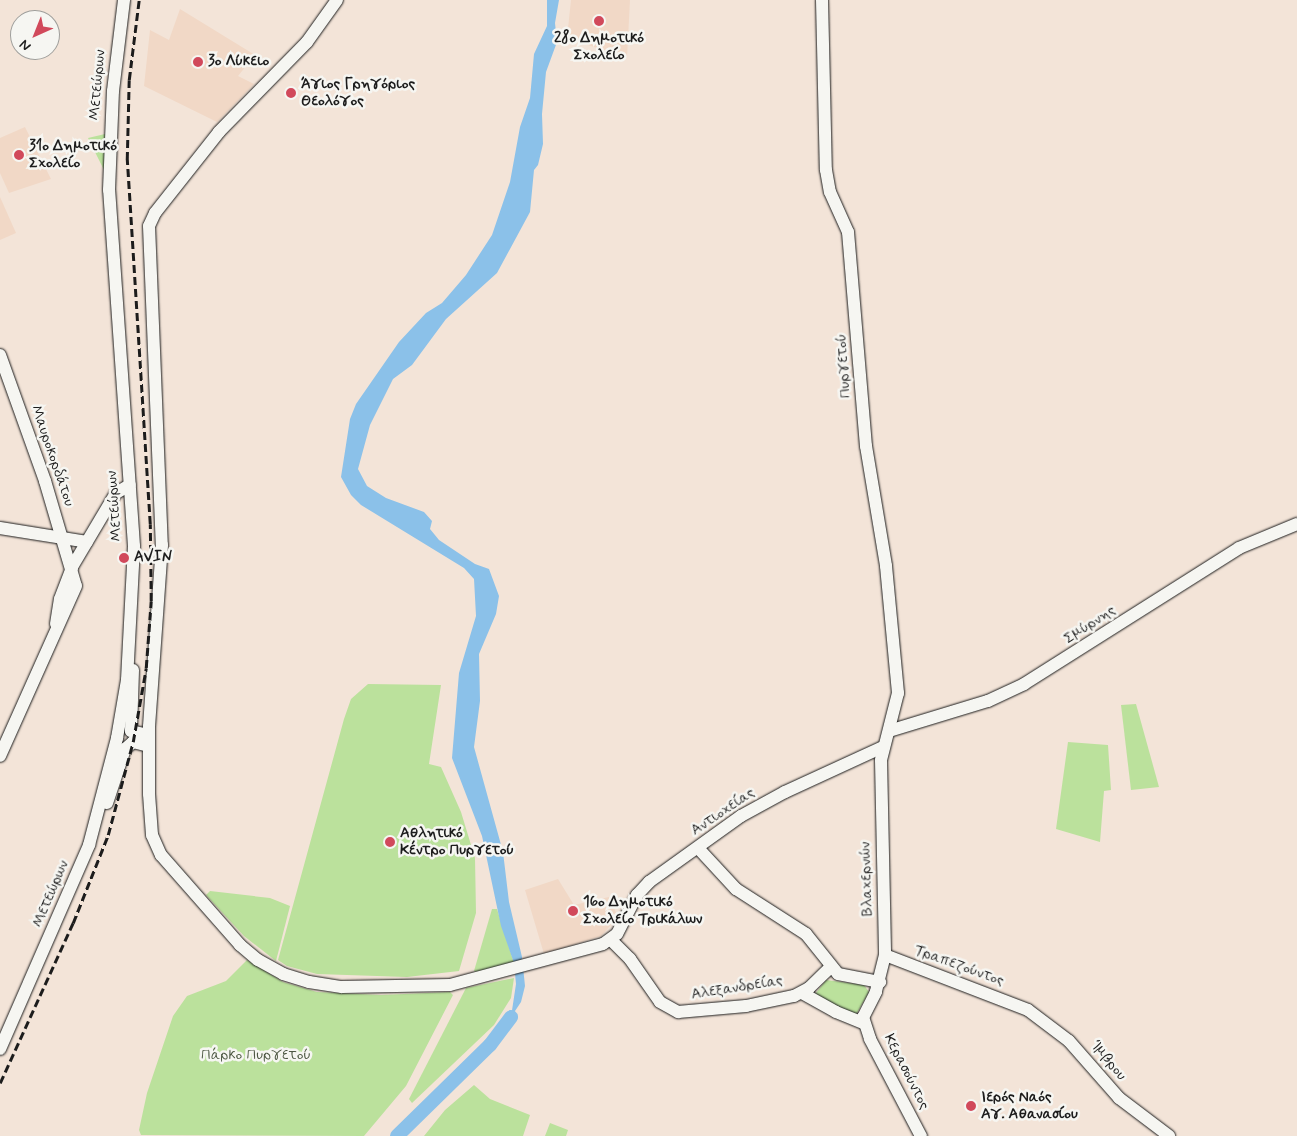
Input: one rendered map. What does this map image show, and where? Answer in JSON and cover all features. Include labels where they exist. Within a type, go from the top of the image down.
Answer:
[{"type":"street","name":"Μετεώρων","points":[[0,1048],[76,879],[90,839],[117,738],[130,651],[134,546],[109,190],[113,91],[124,0]]},
{"type":"street","points":[[337,0],[307,42],[248,99],[169,194],[149,226],[162,546],[149,740],[152,834],[161,854],[240,945],[265,965],[302,981],[350,988],[441,986],[505,973],[611,940]]},
{"type":"street","name":"Πυργετού","points":[[822,0],[826,170],[830,192],[848,232],[866,446],[896,659],[898,693],[889,731]]},
{"type":"street","name":"Μαυροκορδάτου","points":[[0,356],[72,567]]},
{"type":"street","points":[[0,756],[56,632],[60,599],[72,567],[119,489],[130,485]]},
{"type":"street","name":"Σμύρνης","points":[[889,731],[988,701],[1024,684],[1238,548],[1297,524]]},
{"type":"street","points":[[0,528],[87,542]]},
{"type":"street","points":[[130,651],[135,687],[131,731],[149,740]]},
{"type":"street","name":"Βλαχερνών","points":[[863,1023],[866,1009],[880,982],[885,955],[880,780],[882,747],[889,731]]},
{"type":"street","points":[[90,839],[116,784],[125,749],[133,742],[149,740]]},
{"type":"street","name":"Αντιοχείας","points":[[611,940],[644,886],[770,799],[882,747]]},
{"type":"street","points":[[698,848],[736,889],[806,934],[831,967],[847,978],[880,982]]},
{"type":"street","name":"Αλεξανδρείας","points":[[611,940],[630,958],[660,1002],[678,1012],[765,1003],[802,992],[831,967]]},
{"type":"street","name":"Τραπεζούντος","points":[[885,955],[956,985],[1023,1007]]},
{"type":"street","points":[[802,992],[836,1012],[863,1023]]},
{"type":"street","name":"Ίμβρου","points":[[1023,1007],[1070,1041],[1108,1089],[1169,1136]]},
{"type":"street","name":"Κερασούντος","points":[[863,1023],[920,1136]]},
{"type":"shaded area","name":"28ο Δημοτικό Σχολείο","points":[[571,0],[630,0],[627,58],[567,38]]},
{"type":"shaded area","name":"3ο Λύκειο","points":[[180,9],[255,55],[238,76],[254,84],[217,122],[144,86],[150,30],[169,40]]},
{"type":"shaded area","name":"31ο Δημοτικό Σχολείο","points":[[25,127],[51,179],[9,193],[0,173],[0,138]]},
{"type":"shaded area","points":[[0,197],[16,233],[0,240]]},
{"type":"shaded area","name":"16ο Δημοτικό Σχολείο Τρικάλων","points":[[558,879],[574,905],[609,897],[618,917],[601,936],[544,954],[525,890]]},
{"type":"green space","points":[[105,134],[104,170],[88,138]]},
{"type":"green space","name":"Αθλητικό Κέντρο Πυργετού","points":[[368,684],[441,685],[429,764],[441,767],[461,812],[475,858],[476,913],[459,971],[407,977],[317,974],[287,966],[278,960],[344,719],[351,699]]},
{"type":"green space","points":[[1136,704],[1159,787],[1131,790],[1121,705]]},
{"type":"green space","points":[[1068,742],[1108,745],[1111,790],[1104,791],[1100,842],[1056,829]]},
{"type":"green space","points":[[210,891],[270,898],[290,906],[276,961],[244,936],[206,895]]},
{"type":"green space","points":[[492,909],[497,909],[514,963],[477,972],[474,971]]},
{"type":"green space","name":"Πάρκο Πυργετού","points":[[247,960],[283,982],[317,992],[381,995],[450,992],[453,995],[406,1086],[364,1136],[141,1135],[139,1130],[147,1093],[173,1016],[187,996],[226,981]]},
{"type":"green space","points":[[514,978],[511,998],[494,1025],[412,1103],[409,1099],[466,988]]},
{"type":"green space","points":[[826,980],[864,985],[869,992],[857,1013],[853,1014],[813,997]]},
{"type":"green space","points":[[474,1085],[490,1099],[530,1115],[523,1136],[424,1136],[445,1110]]},
{"type":"green space","points":[[550,1123],[568,1130],[566,1136],[545,1136]]},
{"type":"water","points":[[547,0],[559,0],[555,23],[557,42],[546,72],[542,114],[543,144],[538,165],[534,170],[530,212],[497,273],[446,319],[412,365],[393,379],[370,425],[358,469],[367,486],[386,498],[424,512],[432,521],[430,529],[439,540],[475,564],[489,569],[499,596],[496,614],[479,654],[480,701],[474,747],[503,852],[509,902],[522,957],[525,986],[521,1002],[511,1017],[516,984],[514,963],[501,926],[482,836],[452,758],[459,673],[476,616],[474,579],[464,568],[361,505],[351,495],[341,477],[350,419],[356,404],[399,342],[426,313],[442,303],[466,275],[492,235],[510,182],[520,127],[530,98],[534,54],[547,26]]},
{"type":"waterway","points":[[397,1136],[490,1045],[511,1017]]},
{"type":"railway","points":[[0,1083],[73,923],[108,835],[133,742],[146,668],[151,601],[150,524],[127,160],[129,80],[139,0]]},
{"type":"place","name":"28ο Δημοτικό Σχολείο","points":[[599,21]]},
{"type":"place","name":"3ο Λύκειο","points":[[198,62]]},
{"type":"place","name":"Άγιος Γρηγόριος Θεολόγος","points":[[291,93]]},
{"type":"place","name":"31ο Δημοτικό Σχολείο","points":[[19,155]]},
{"type":"place","name":"AVIN","points":[[124,558]]},
{"type":"place","name":"Αθλητικό Κέντρο Πυργετού","points":[[390,842]]},
{"type":"place","name":"16ο Δημοτικό Σχολείο Τρικάλων","points":[[573,911]]},
{"type":"place","name":"Ιερός Ναός Αγ. Αθανασίου","points":[[971,1106]]}]
